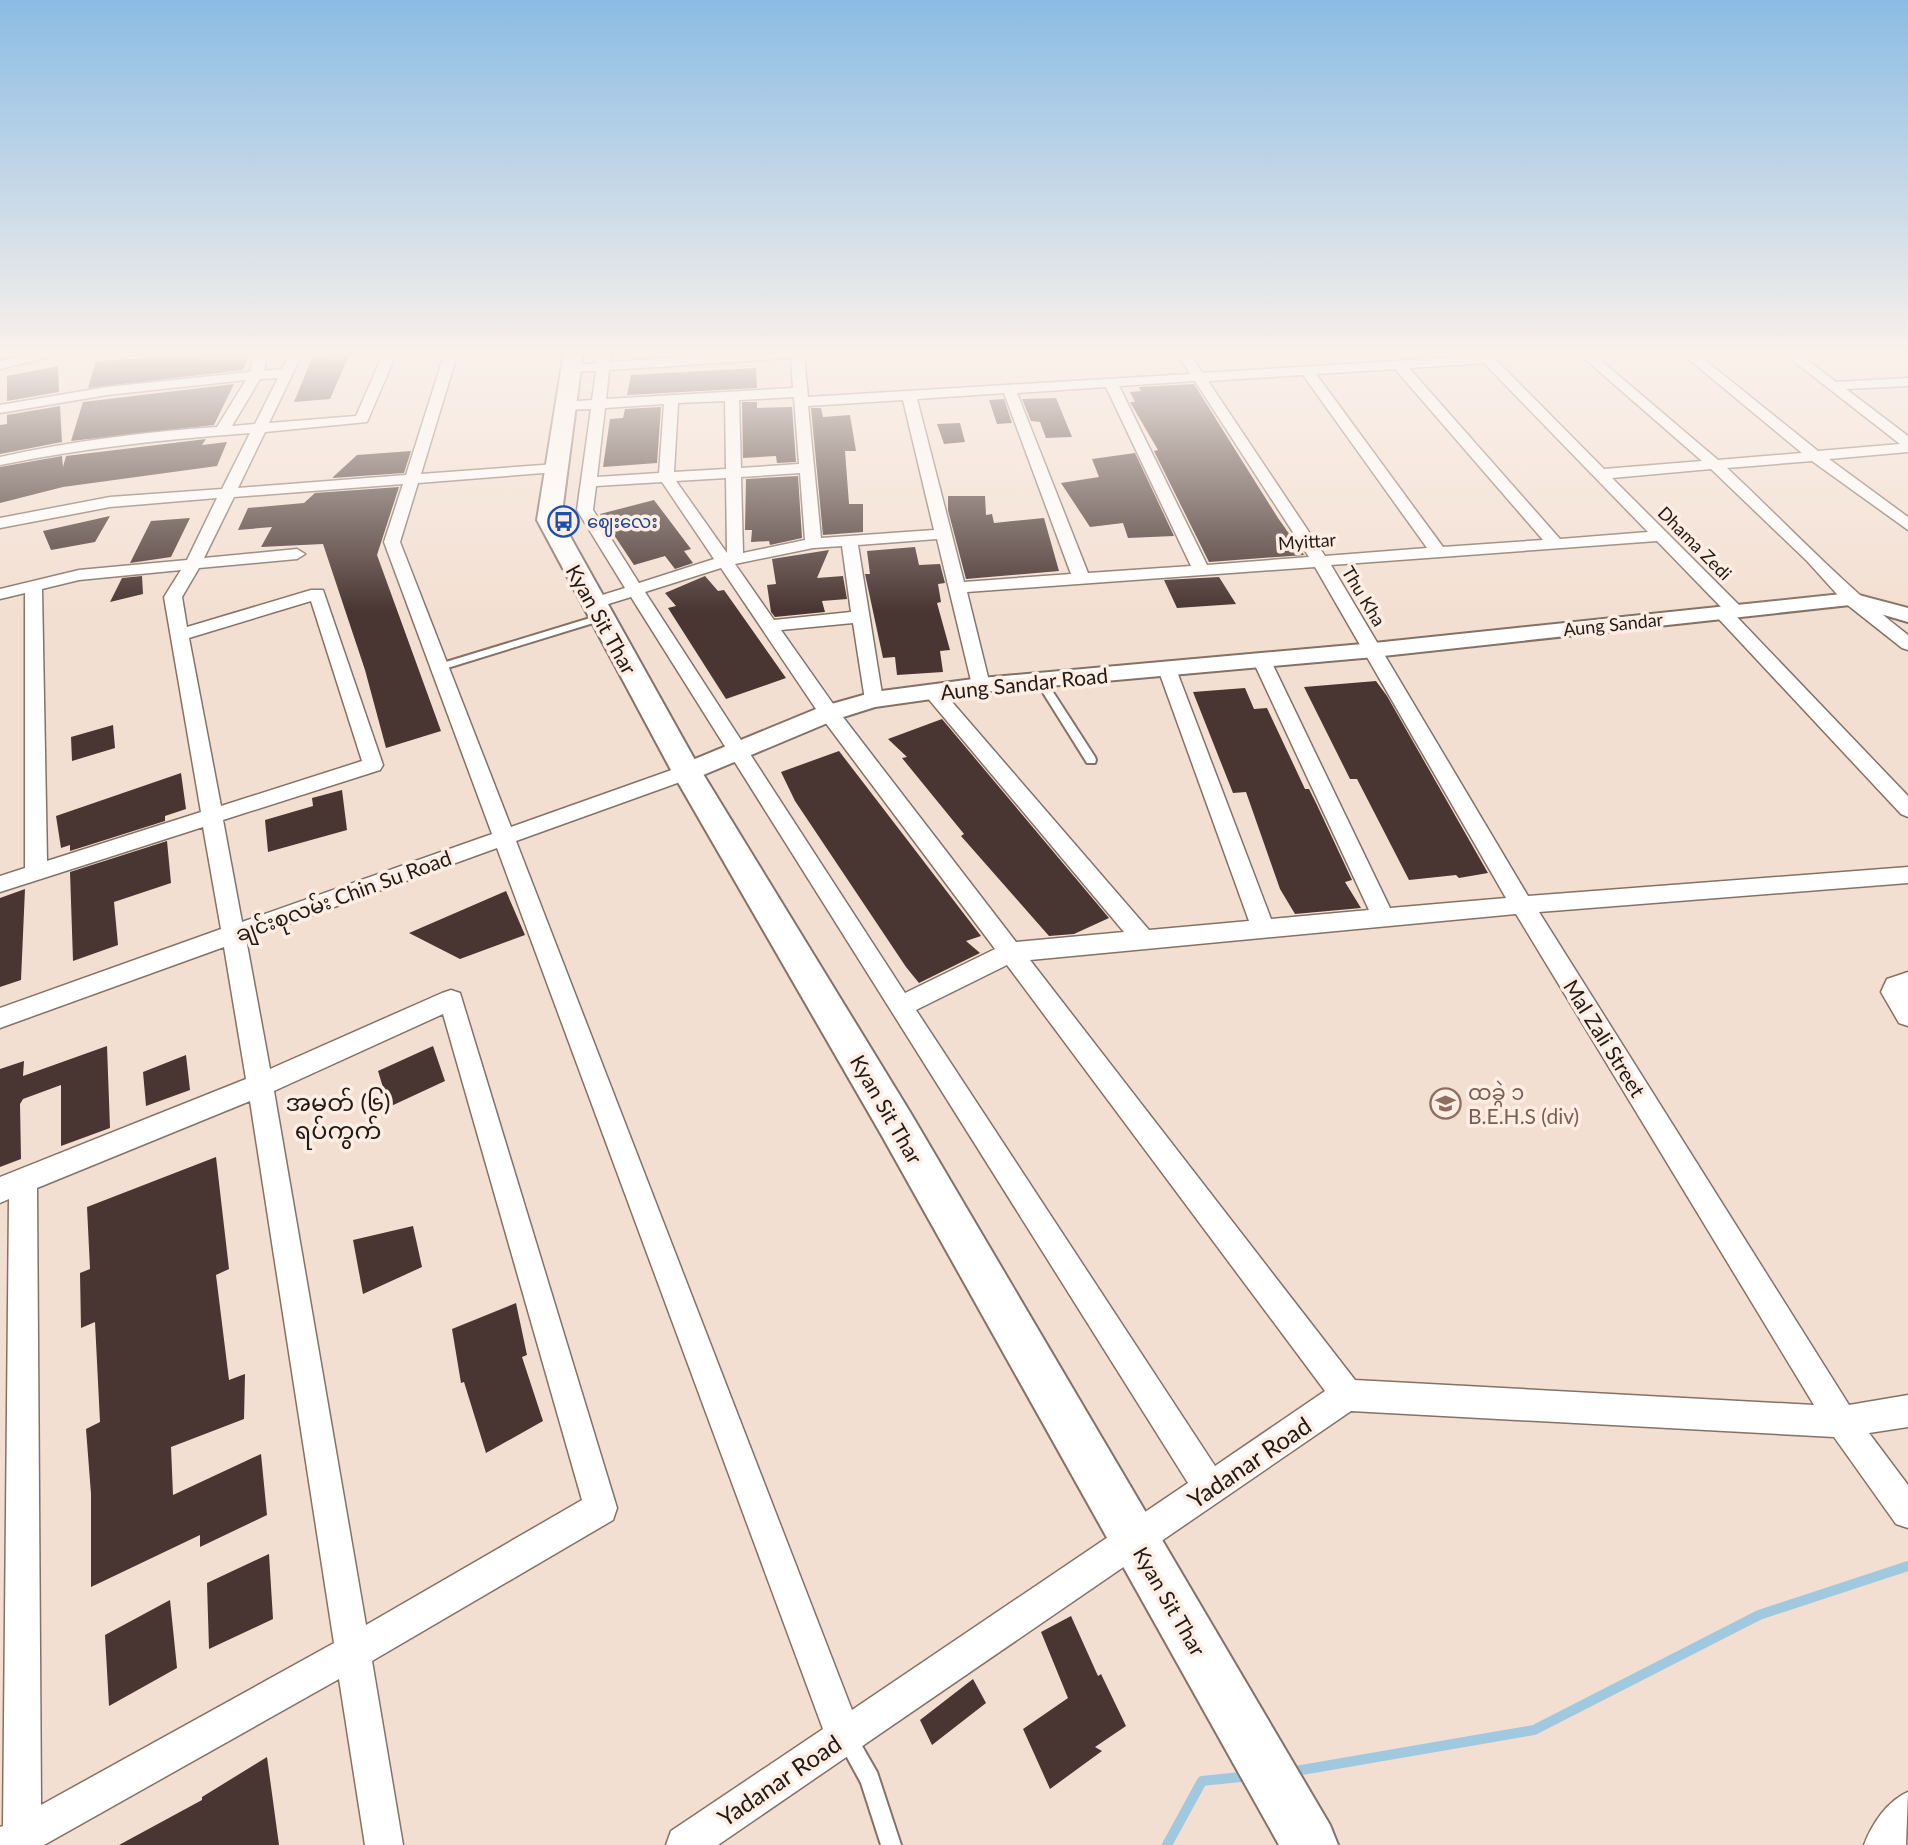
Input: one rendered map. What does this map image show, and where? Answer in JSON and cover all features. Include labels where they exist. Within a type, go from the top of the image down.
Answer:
[{"type":"main road","name":"Kyan Sit Thar","points":[[577,438],[572,475],[549,520],[596,611],[687,772],[896,1124],[1310,1845]]},
{"type":"street","points":[[0,461],[56,449],[151,438]]},
{"type":"street","points":[[253,438],[193,564],[173,597],[260,1085],[384,1845]]},
{"type":"street","points":[[426,438],[392,542],[844,1735]]},
{"type":"street","points":[[669,438],[666,477],[730,560],[770,626],[829,713],[1347,1395],[1842,1422],[1908,1411]]},
{"type":"street","points":[[730,560],[733,438]]},
{"type":"street","points":[[804,438],[813,543]]},
{"type":"street","points":[[919,438],[981,685]]},
{"type":"street","points":[[1028,438],[1081,578]]},
{"type":"street","points":[[1138,438],[1201,569]]},
{"type":"street","name":"Thu Kha","points":[[1240,438],[1374,650]]},
{"type":"street","points":[[1356,438],[1437,551]]},
{"type":"street","points":[[1463,438],[1555,543]]},
{"type":"street","name":"Dhama Zedi","points":[[1565,438],[1661,536],[1908,809]]},
{"type":"street","points":[[1684,438],[1813,557],[1851,599],[1908,644]]},
{"type":"street","points":[[1793,438],[1908,525]]},
{"type":"street","points":[[1601,474],[1908,445]]},
{"type":"street","points":[[0,523],[110,502],[414,478],[572,475],[666,477],[807,468]]},
{"type":"street","points":[[572,475],[585,510],[634,590],[1210,1488]]},
{"type":"street","points":[[596,611],[634,590],[730,560],[813,543],[942,534]]},
{"type":"street","name":"Myittar","points":[[957,588],[1661,536]]},
{"type":"street","points":[[849,541],[874,701]]},
{"type":"street","points":[[0,594],[79,575],[297,554]]},
{"type":"street","points":[[33,586],[36,872]]},
{"type":"street","points":[[0,884],[373,765],[317,594],[178,635]]},
{"type":"street","points":[[1851,599],[1908,615]]},
{"type":"street","name":"Aung Sandar","points":[[1374,650],[1851,599]]},
{"type":"street","points":[[770,626],[859,617]]},
{"type":"street","name":"Aung Sandar Road","points":[[687,772],[829,713],[874,701],[981,685],[1374,650]]},
{"type":"street","name":"Mal Zali Street","points":[[1374,650],[1522,905],[1842,1422],[1908,1512]]},
{"type":"street","points":[[1262,661],[1384,919]]},
{"type":"street","points":[[1167,669],[1264,929]]},
{"type":"street","points":[[933,692],[1145,941]]},
{"type":"street","name":"ချင်းစုလမ်း Chin Su Road","points":[[0,1018],[687,772]]},
{"type":"street","points":[[900,1007],[1011,952],[1522,905],[1908,875]]},
{"type":"street","points":[[1908,982],[1895,986],[1893,992],[1908,1016]]},
{"type":"street","points":[[451,1000],[601,1508],[353,1652],[14,1841],[11,1186],[260,1085],[451,1000]]},
{"type":"street","name":"Yadanar Road","points":[[685,1845],[1347,1395]]},
{"type":"street","points":[[1883,1845],[1908,1811]]},
{"type":"lane","points":[[440,667],[596,611]]},
{"type":"lane","points":[[1040,680],[1091,760]]},
{"type":"lane","points":[[844,1735],[870,1779],[891,1845]]},
{"type":"building","points":[[0,438],[62,438],[62,442],[0,454]]},
{"type":"building","points":[[72,438],[97,438],[71,441]]},
{"type":"building","points":[[607,438],[659,438],[657,463],[603,467]]},
{"type":"building","points":[[743,438],[794,438],[796,462],[777,463],[776,456],[743,458]]},
{"type":"building","points":[[814,438],[854,438],[856,451],[845,451],[849,504],[863,504],[863,532],[823,535]]},
{"type":"building","points":[[942,438],[964,438],[965,442],[944,444]]},
{"type":"building","points":[[1151,438],[1228,438],[1304,555],[1209,562],[1154,451],[1158,450]]},
{"type":"building","points":[[206,439],[202,445],[227,442],[217,466],[63,487],[0,503],[0,467],[62,456],[63,467],[66,456]]},
{"type":"building","points":[[411,451],[404,473],[332,478],[357,455]]},
{"type":"building","points":[[1135,453],[1174,536],[1128,538],[1123,523],[1090,527],[1061,483],[1099,477],[1092,459]]},
{"type":"building","points":[[798,476],[802,538],[770,545],[769,541],[751,542],[752,530],[745,530],[746,479]]},
{"type":"building","points":[[399,487],[377,555],[441,731],[386,748],[365,670],[323,544],[261,547],[272,527],[238,530],[248,508],[304,503],[315,493]]},
{"type":"building","points":[[948,496],[985,496],[986,515],[992,514],[994,523],[1044,518],[1059,571],[966,579],[948,510]]},
{"type":"building","points":[[654,500],[691,549],[684,551],[693,563],[675,569],[665,556],[634,565],[600,514]]},
{"type":"building","points":[[110,516],[95,542],[51,550],[43,531]]},
{"type":"building","points":[[190,518],[171,557],[130,563],[151,521]]},
{"type":"building","points":[[915,547],[919,565],[940,564],[945,583],[938,584],[941,602],[937,603],[950,650],[940,651],[943,672],[897,675],[895,657],[883,658],[865,574],[870,574],[867,551]]},
{"type":"building","points":[[829,550],[817,578],[843,576],[847,599],[822,601],[825,612],[775,617],[771,612],[767,585],[776,584],[772,559]]},
{"type":"building","points":[[142,576],[143,594],[110,602],[122,578]]},
{"type":"building","points":[[705,576],[718,591],[724,590],[786,678],[726,699],[668,608],[676,606],[665,593]]},
{"type":"building","points":[[1219,577],[1236,604],[1177,608],[1164,580]]},
{"type":"building","points":[[1376,681],[1488,873],[1459,878],[1456,875],[1409,880],[1357,779],[1350,779],[1304,687]]},
{"type":"building","points":[[1245,688],[1254,709],[1267,708],[1305,789],[1309,789],[1317,805],[1352,880],[1345,882],[1361,908],[1295,914],[1280,889],[1246,792],[1233,793],[1193,692]]},
{"type":"building","points":[[942,719],[1109,918],[1074,934],[1049,936],[961,836],[964,834],[902,758],[907,757],[888,739]]},
{"type":"building","points":[[113,725],[115,748],[72,761],[71,737]]},
{"type":"building","points":[[839,751],[981,936],[966,941],[980,953],[919,983],[906,967],[795,801],[781,772]]},
{"type":"building","points":[[181,773],[186,809],[165,816],[165,821],[70,851],[70,845],[61,848],[56,816]]},
{"type":"building","points":[[342,790],[347,830],[268,852],[265,820],[313,806],[312,798]]},
{"type":"building","points":[[167,841],[171,883],[114,902],[118,945],[73,961],[70,872]]},
{"type":"building","points":[[25,889],[21,980],[0,987],[0,898]]},
{"type":"building","points":[[506,891],[525,935],[460,959],[409,933]]},
{"type":"building","points":[[107,1046],[110,1128],[61,1146],[61,1085],[23,1099],[20,1104],[21,1159],[0,1167],[0,1069],[24,1061],[23,1076]]},
{"type":"building","points":[[433,1046],[445,1081],[389,1107],[378,1071]]},
{"type":"building","points":[[186,1055],[190,1090],[146,1106],[143,1072]]},
{"type":"building","points":[[216,1157],[229,1269],[216,1275],[229,1380],[245,1374],[244,1419],[171,1447],[173,1495],[261,1454],[267,1515],[200,1547],[200,1535],[91,1587],[91,1494],[86,1429],[100,1422],[95,1322],[81,1328],[80,1273],[90,1269],[87,1207]]},
{"type":"building","points":[[413,1226],[422,1267],[363,1294],[353,1240]]},
{"type":"building","points":[[516,1303],[527,1355],[522,1357],[543,1421],[486,1453],[464,1382],[461,1383],[452,1329]]},
{"type":"building","points":[[269,1554],[273,1619],[209,1649],[207,1583]]},
{"type":"building","points":[[170,1600],[177,1668],[109,1706],[105,1635]]},
{"type":"building","points":[[1071,1616],[1098,1676],[1101,1674],[1126,1726],[1095,1747],[1102,1751],[1050,1789],[1023,1729],[1068,1698],[1041,1632]]},
{"type":"building","points":[[973,1679],[986,1703],[932,1745],[920,1720]]},
{"type":"building","points":[[267,1757],[279,1845],[119,1845],[202,1800],[202,1797]]},
{"type":"waterway","points":[[1290,1772],[1534,1730],[1759,1615],[1908,1566]]},
{"type":"waterway","points":[[1167,1845],[1202,1781],[1250,1776]]},
{"type":"place","name":"ဈေးလေး","points":[[564,521]]},
{"type":"place","name":"ထခွဲ ၁ B.E.H.S (div)","points":[[1445,1103]]},
{"type":"district","name":"အမှတ် (၆) ရပ်ကွက်","points":[[338,1115]]}]
